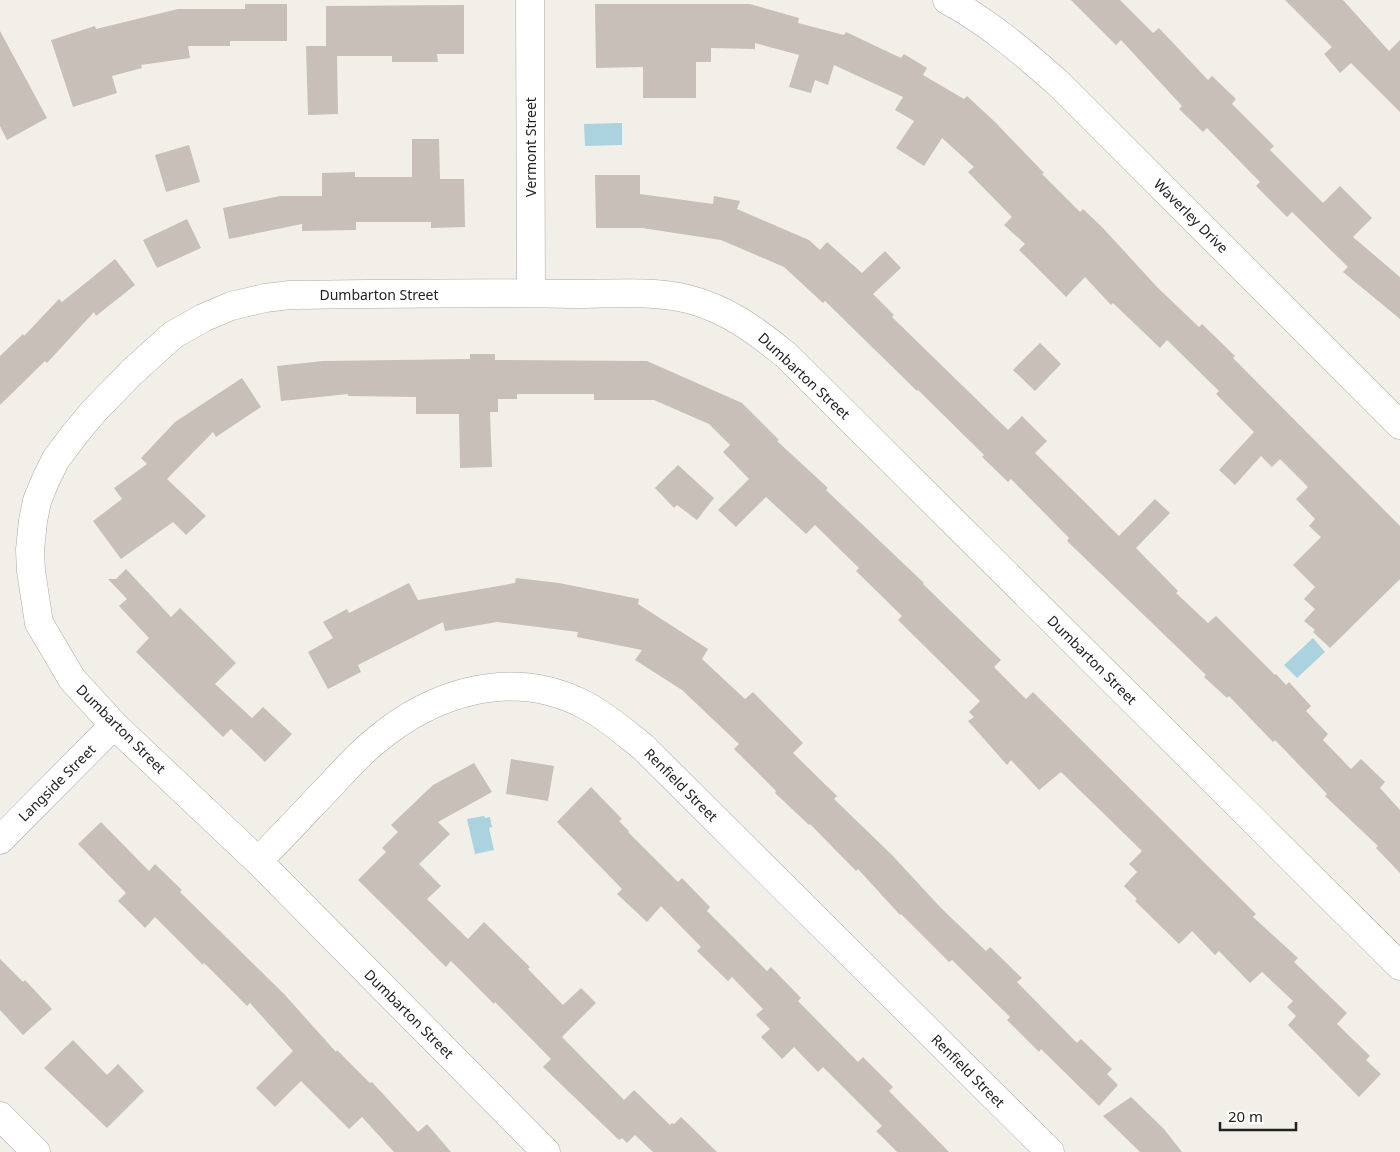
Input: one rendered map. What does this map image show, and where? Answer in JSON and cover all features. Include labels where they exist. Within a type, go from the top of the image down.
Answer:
[{"type":"street","name":"Vermont Street","points":[[530,0],[531,293]]},
{"type":"street","name":"Waverley Drive","points":[[947,0],[970,9],[1059,84],[1400,425]]},
{"type":"street","name":"Dumbarton Street","points":[[546,1152],[258,861],[114,725],[72,679],[39,623],[31,572],[30,550],[33,521],[37,501],[56,459],[94,411],[132,372],[173,335],[202,318],[232,306],[265,298],[290,295],[531,293],[662,295],[676,296],[721,311],[755,330],[786,355],[1400,966]]},
{"type":"street","name":"Renfield Street","points":[[258,861],[374,742],[408,717],[429,705],[451,696],[482,688],[514,686],[532,688],[568,697],[601,714],[643,747],[1050,1152]]},
{"type":"street","name":"Langside Street","points":[[0,840],[114,725]]},
{"type":"street","points":[[0,1116],[36,1152]]},
{"type":"water","points":[[622,123],[622,145],[585,146],[584,124]]},
{"type":"water","points":[[1313,638],[1325,652],[1297,678],[1284,665]]},
{"type":"water","points":[[484,816],[485,818],[490,817],[492,827],[489,828],[494,850],[475,854],[467,819]]},
{"type":"building","points":[[1071,0],[1120,0],[1153,33],[1159,28],[1208,80],[1212,76],[1236,99],[1232,104],[1274,146],[1270,150],[1323,203],[1340,186],[1372,218],[1353,237],[1400,277],[1400,319],[1343,272],[1348,267],[1292,212],[1287,217],[1256,186],[1260,182],[1207,128],[1203,132],[1179,109],[1182,106],[1121,40],[1116,45]]},
{"type":"building","points":[[1285,0],[1343,0],[1389,51],[1400,40],[1400,112],[1351,63],[1340,73],[1324,54],[1332,47]]},
{"type":"building","points":[[245,4],[287,4],[287,41],[230,41],[230,46],[188,46],[190,58],[141,65],[142,68],[112,76],[117,93],[73,107],[51,40],[95,26],[96,29],[178,9],[245,9]]},
{"type":"building","points":[[595,4],[750,4],[799,18],[798,23],[844,35],[846,32],[901,58],[904,54],[927,68],[923,75],[964,99],[967,96],[995,122],[1044,173],[1042,174],[1080,212],[1083,209],[1102,227],[1158,288],[1199,327],[1202,324],[1235,356],[1233,358],[1400,526],[1400,579],[1330,648],[1313,632],[1315,630],[1304,621],[1315,609],[1304,599],[1315,587],[1293,565],[1321,537],[1309,526],[1315,519],[1296,499],[1308,487],[1280,459],[1272,467],[1261,456],[1235,485],[1219,470],[1254,432],[1216,394],[1219,391],[1167,340],[1160,348],[1113,303],[1111,305],[1085,277],[1066,297],[1019,250],[1025,244],[1004,225],[1012,217],[968,172],[974,167],[942,138],[924,166],[896,148],[914,121],[895,110],[903,97],[834,65],[828,85],[815,80],[811,93],[789,87],[799,55],[755,43],[755,49],[711,48],[711,62],[696,62],[696,98],[643,98],[643,67],[596,68]]},
{"type":"building","points":[[464,5],[464,54],[437,54],[438,62],[392,62],[392,56],[337,56],[338,114],[308,115],[306,46],[326,46],[326,6]]},
{"type":"building","points":[[0,31],[47,118],[7,140],[0,126]]},
{"type":"building","points":[[412,139],[439,139],[440,179],[464,179],[465,227],[431,228],[431,222],[356,222],[356,230],[302,231],[302,224],[229,239],[223,208],[280,196],[322,196],[322,173],[355,172],[355,177],[412,177]]},
{"type":"building","points":[[189,145],[200,182],[166,192],[155,155]]},
{"type":"building","points":[[595,175],[640,175],[640,194],[713,204],[714,196],[740,201],[737,209],[809,240],[820,250],[827,242],[862,273],[885,251],[901,268],[873,294],[894,315],[892,317],[1008,430],[1022,416],[1047,441],[1035,453],[1119,536],[1155,499],[1170,513],[1136,548],[1178,591],[1176,593],[1208,623],[1216,616],[1286,685],[1289,682],[1311,706],[1306,711],[1328,734],[1323,740],[1351,769],[1361,759],[1385,782],[1380,788],[1400,810],[1400,873],[1376,848],[1378,846],[1325,796],[1327,794],[1275,740],[1273,742],[1229,696],[1227,698],[1204,677],[1206,675],[1067,541],[1069,538],[1011,479],[1008,482],[982,457],[984,455],[825,301],[823,303],[784,267],[721,240],[642,228],[596,228]]},
{"type":"building","points":[[187,219],[201,248],[157,268],[143,240]]},
{"type":"building","points":[[115,259],[135,285],[96,316],[94,312],[47,363],[45,361],[0,405],[0,356],[23,334],[24,336],[59,299],[62,302]]},
{"type":"building","points":[[1040,343],[1061,364],[1035,391],[1013,370]]},
{"type":"building","points":[[470,354],[495,354],[495,360],[647,361],[742,403],[779,440],[777,441],[828,488],[826,490],[924,583],[1001,660],[994,667],[1026,699],[1033,692],[1256,914],[1253,917],[1298,958],[1294,962],[1347,1013],[1337,1024],[1370,1056],[1366,1060],[1381,1074],[1359,1097],[1288,1025],[1296,1016],[1287,1007],[1293,1001],[1262,972],[1250,983],[1219,951],[1215,955],[1192,931],[1179,944],[1135,901],[1137,899],[1124,886],[1137,872],[1129,864],[1142,851],[1061,772],[1039,790],[1011,760],[1007,765],[968,721],[974,717],[969,712],[980,701],[898,620],[902,616],[856,571],[859,568],[815,525],[806,534],[766,497],[736,527],[718,510],[749,479],[723,452],[730,445],[709,424],[654,400],[594,400],[594,394],[517,394],[517,399],[498,399],[498,412],[490,412],[492,467],[460,468],[459,414],[416,414],[416,397],[348,396],[348,394],[281,401],[277,366],[323,361],[470,359]]},
{"type":"building","points":[[242,378],[261,407],[216,437],[213,432],[167,479],[206,516],[186,535],[173,522],[121,559],[93,521],[122,499],[114,488],[147,464],[141,458],[175,422]]},
{"type":"building","points":[[678,465],[714,498],[697,520],[677,505],[674,508],[655,488]]},
{"type":"building","points":[[126,569],[171,617],[180,608],[236,663],[215,684],[252,718],[263,707],[292,734],[265,762],[231,729],[223,737],[136,652],[149,638],[119,606],[127,599],[108,579],[116,579]]},
{"type":"building","points":[[516,578],[559,583],[639,599],[638,604],[708,649],[702,659],[745,699],[753,692],[803,743],[793,753],[837,796],[834,799],[986,951],[990,947],[1022,978],[1017,982],[1077,1043],[1081,1039],[1112,1069],[1107,1074],[1118,1085],[1099,1106],[1041,1049],[1039,1052],[1007,1020],[1010,1017],[952,960],[949,962],[900,915],[858,869],[856,871],[810,824],[775,793],[776,791],[734,749],[739,744],[682,690],[635,660],[642,650],[577,637],[578,632],[497,622],[445,631],[443,622],[358,665],[361,672],[328,689],[308,652],[333,638],[323,622],[347,609],[349,613],[409,583],[418,600],[515,583]]},
{"type":"building","points":[[511,759],[554,766],[548,801],[506,794]]},
{"type":"building","points":[[474,763],[492,792],[438,822],[450,834],[419,864],[441,886],[427,899],[468,939],[484,922],[530,967],[528,969],[563,1005],[581,988],[596,1003],[562,1037],[624,1100],[634,1090],[670,1125],[674,1124],[681,1117],[717,1152],[653,1152],[635,1135],[627,1143],[622,1138],[619,1140],[543,1067],[551,1059],[495,1002],[494,1004],[451,961],[446,967],[358,880],[386,852],[382,848],[398,832],[391,825],[433,785]]},
{"type":"building","points":[[591,787],[622,819],[619,821],[628,832],[678,882],[682,878],[710,907],[707,911],[767,971],[771,967],[801,998],[798,1001],[858,1062],[863,1057],[893,1087],[889,1091],[949,1152],[897,1152],[876,1131],[882,1126],[823,1067],[818,1072],[794,1047],[782,1059],[761,1037],[770,1029],[756,1015],[763,1009],[732,977],[728,981],[697,951],[701,947],[661,906],[647,922],[617,894],[622,889],[557,822]]},
{"type":"building","points":[[101,822],[149,871],[155,864],[182,890],[180,892],[284,994],[336,1052],[337,1050],[370,1083],[372,1082],[418,1132],[427,1124],[451,1152],[394,1152],[362,1117],[349,1129],[301,1081],[275,1107],[256,1088],[293,1051],[250,1003],[247,1006],[155,917],[145,928],[118,901],[126,893],[78,844]]},
{"type":"building","points":[[0,959],[23,982],[25,980],[52,1009],[23,1035],[0,1010]]},
{"type":"building","points":[[73,1040],[107,1075],[118,1064],[144,1091],[107,1128],[44,1068]]},
{"type":"building","points":[[1131,1097],[1164,1129],[1182,1152],[1140,1152],[1103,1116]]}]
